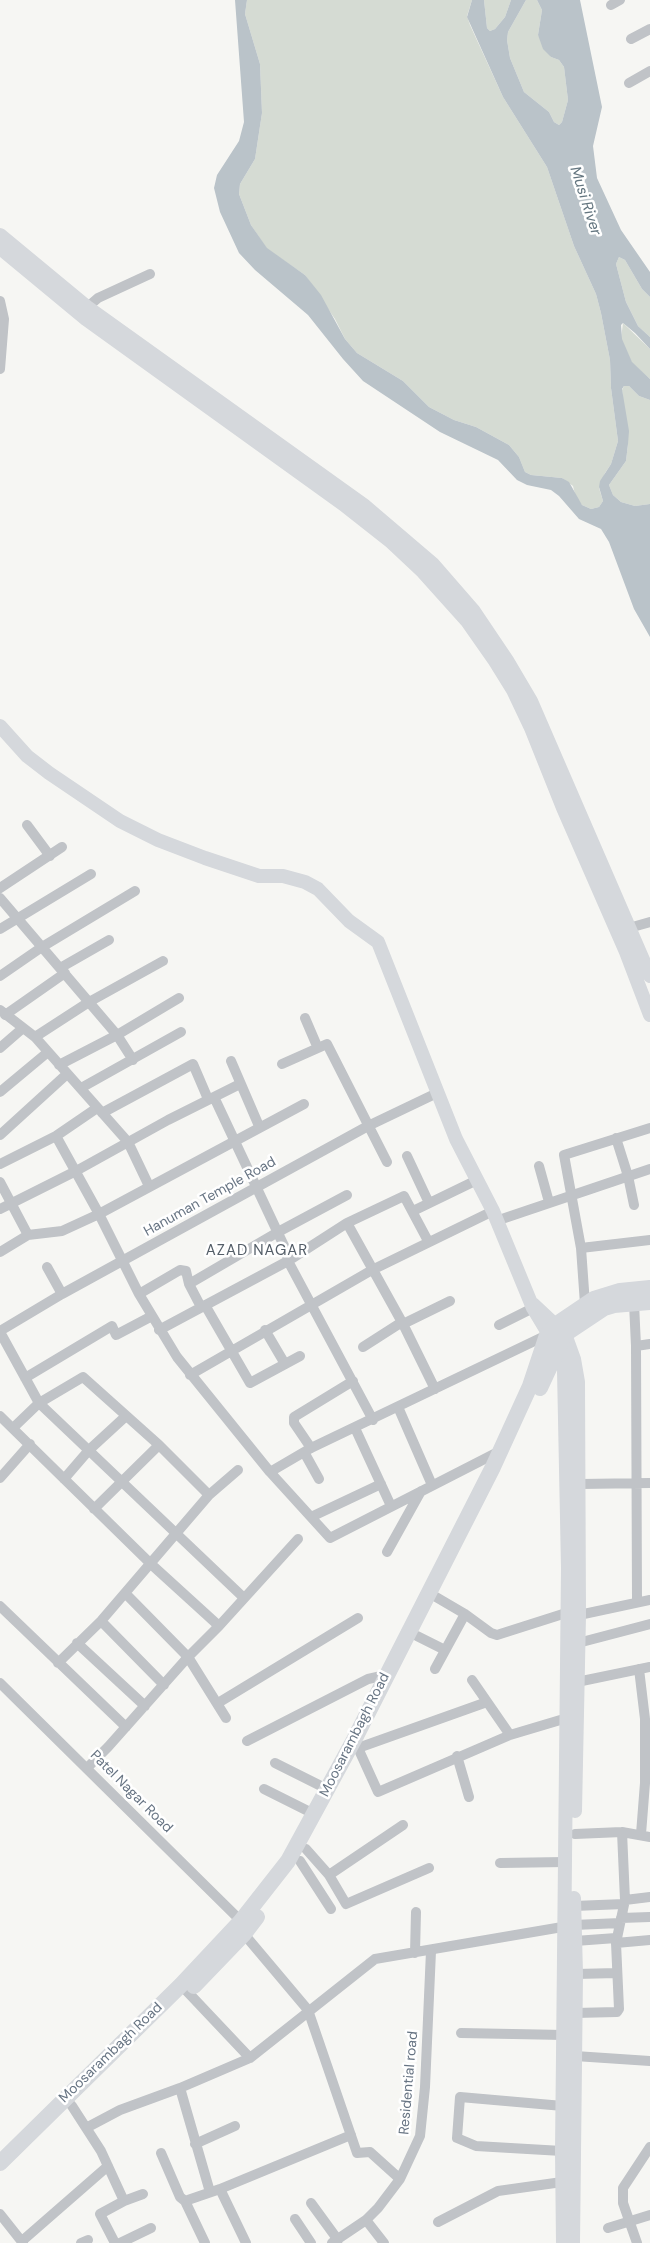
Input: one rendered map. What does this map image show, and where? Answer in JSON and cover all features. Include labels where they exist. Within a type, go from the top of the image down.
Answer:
[{"type":"main road","points":[[556,1331],[585,1304],[602,1296],[620,1291],[650,1288]]},
{"type":"main road","points":[[556,1331],[604,1308],[642,1303]]},
{"type":"main road","name":"Moosarambagh Road","points":[[0,2176],[69,2102],[185,1989],[244,1928],[295,1870],[516,1442],[557,1348],[556,1331]]},
{"type":"main road","name":"Moosarambagh Road","points":[[244,1928],[288,1861],[314,1814],[500,1451],[556,1331]]},
{"type":"main road","name":"Moosarambagh Road","points":[[0,2163],[69,2102]]},
{"type":"street","points":[[631,39],[650,29]]},
{"type":"street","points":[[629,83],[650,71]]},
{"type":"street","points":[[0,235],[84,310],[365,506],[438,571],[473,610],[508,662],[531,702],[650,976]]},
{"type":"street","points":[[0,248],[390,540],[423,572],[466,621],[500,668],[528,720],[563,808],[626,952],[650,1015]]},
{"type":"street","points":[[84,310],[98,298],[150,274]]},
{"type":"street","points":[[0,301],[4,319],[0,370]]},
{"type":"street","points":[[0,726],[28,756],[49,773],[137,830],[205,858],[259,876],[284,876],[305,882],[318,889],[349,921],[378,942],[456,1139],[494,1216],[533,1306],[556,1331],[574,1359],[578,1382],[580,1484],[567,1718],[565,1862],[569,1927],[564,2035],[563,2243]]},
{"type":"street","points":[[27,825],[50,856]]},
{"type":"street","points":[[0,888],[62,848]]},
{"type":"street","points":[[0,929],[91,874]]},
{"type":"street","points":[[0,976],[42,947],[135,891]]},
{"type":"street","points":[[0,898],[63,970],[117,1036],[133,1060]]},
{"type":"street","points":[[629,928],[650,922]]},
{"type":"street","points":[[108,940],[3,1012],[35,1037],[128,1142],[149,1186]]},
{"type":"street","points":[[35,1037],[89,1002],[163,961]]},
{"type":"street","points":[[59,1065],[117,1036],[179,998]]},
{"type":"street","points":[[306,1018],[317,1046]]},
{"type":"street","points":[[0,1048],[23,1028]]},
{"type":"street","points":[[81,1088],[181,1032]]},
{"type":"street","points":[[282,1064],[317,1046],[327,1044],[387,1162]]},
{"type":"street","points":[[0,1092],[48,1052]]},
{"type":"street","points":[[231,1061],[259,1126]]},
{"type":"street","points":[[0,1164],[193,1064],[235,1139],[256,1189],[285,1248],[288,1261],[373,1420]]},
{"type":"street","points":[[0,1135],[68,1074]]},
{"type":"street","points":[[0,1209],[240,1084]]},
{"type":"street","name":"Hanuman Temple Road","points":[[0,1332],[62,1294],[368,1126],[437,1093]]},
{"type":"street","points":[[0,1252],[36,1237],[62,1231],[99,1214],[259,1126],[304,1104]]},
{"type":"street","points":[[585,1304],[582,1248],[564,1155],[650,1128]]},
{"type":"street","points":[[56,1136],[99,1214],[139,1294],[190,1375],[270,1472],[330,1538],[500,1451]]},
{"type":"street","points":[[616,1138],[628,1176],[634,1205]]},
{"type":"street","points":[[406,1156],[429,1204]]},
{"type":"street","points":[[539,1166],[550,1202]]},
{"type":"street","points":[[190,1375],[265,1330],[428,1241],[494,1216],[550,1202],[650,1169]]},
{"type":"street","points":[[413,1211],[477,1180]]},
{"type":"street","points":[[0,1182],[11,1203],[36,1237]]},
{"type":"street","points":[[190,1284],[278,1232],[347,1195]]},
{"type":"street","points":[[160,1330],[288,1261],[347,1223],[404,1196],[428,1241]]},
{"type":"street","points":[[347,1223],[435,1389]]},
{"type":"street","points":[[582,1248],[650,1240]]},
{"type":"street","points":[[47,1267],[62,1294]]},
{"type":"street","points":[[139,1294],[180,1270],[186,1272],[190,1284],[232,1350],[250,1383],[300,1356]]},
{"type":"street","points":[[363,1346],[402,1324],[450,1301]]},
{"type":"street","points":[[637,1602],[638,1526],[635,1482],[636,1346],[642,1303]]},
{"type":"street","points":[[499,1325],[533,1306]]},
{"type":"street","points":[[25,1378],[112,1326],[116,1335],[152,1316]]},
{"type":"street","points":[[265,1330],[285,1364]]},
{"type":"street","points":[[270,1472],[307,1450],[556,1331]]},
{"type":"street","points":[[0,1332],[39,1404],[244,1598]]},
{"type":"street","points":[[636,1346],[650,1344]]},
{"type":"street","points":[[557,1348],[564,1370],[568,1568],[578,1643],[574,1906],[569,1927],[575,1941],[576,1974],[573,2243]]},
{"type":"street","points":[[13,1428],[39,1404],[83,1376],[159,1445],[209,1496]]},
{"type":"street","points":[[319,1479],[294,1423],[294,1417],[352,1381]]},
{"type":"street","points":[[398,1407],[432,1485]]},
{"type":"street","points":[[0,1416],[152,1565],[218,1626]]},
{"type":"street","points":[[64,1479],[89,1450],[126,1416]]},
{"type":"street","points":[[355,1428],[391,1506]]},
{"type":"street","points":[[0,1478],[30,1444]]},
{"type":"street","points":[[94,1509],[159,1445]]},
{"type":"street","points":[[58,1663],[101,1621],[152,1565],[209,1496],[238,1470]]},
{"type":"street","points":[[580,1484],[650,1483]]},
{"type":"street","points":[[311,1517],[381,1484]]},
{"type":"street","points":[[387,1552],[421,1490]]},
{"type":"street","points":[[87,1768],[298,1539]]},
{"type":"street","points":[[125,1593],[188,1657],[226,1718]]},
{"type":"street","points":[[436,1597],[497,1635],[573,1614],[650,1600]]},
{"type":"street","points":[[1,1608],[126,1727]]},
{"type":"street","points":[[435,1669],[465,1614]]},
{"type":"street","points":[[218,1703],[358,1618]]},
{"type":"street","points":[[101,1621],[164,1684]]},
{"type":"street","points":[[578,1643],[650,1624]]},
{"type":"street","points":[[417,1636],[444,1650]]},
{"type":"street","points":[[77,1643],[145,1706]]},
{"type":"street","points":[[577,1682],[650,1667]]},
{"type":"street","points":[[574,1834],[622,1832],[646,1836],[648,1783],[645,1719],[639,1669]]},
{"type":"street","points":[[247,1742],[368,1679],[386,1675]]},
{"type":"street","points":[[472,1680],[510,1735]]},
{"type":"street","name":"Patel Nagar Road","points":[[0,1683],[87,1768],[244,1928],[308,2010]]},
{"type":"street","points":[[487,1702],[358,1748],[378,1792],[457,1756],[510,1735],[567,1718]]},
{"type":"street","points":[[457,1756],[468,1797]]},
{"type":"street","points":[[275,1764],[327,1789]]},
{"type":"street","points":[[264,1789],[314,1814]]},
{"type":"street","points":[[329,1875],[404,1825]]},
{"type":"street","points":[[575,2013],[619,2011],[616,1941],[625,1902],[622,1832]]},
{"type":"street","points":[[303,1855],[329,1875],[346,1904],[428,1868]]},
{"type":"street","points":[[303,1855],[331,1909]]},
{"type":"street","points":[[500,1863],[565,1862]]},
{"type":"street","points":[[574,1906],[625,1902],[650,1897]]},
{"type":"street","points":[[415,1952],[416,1912]]},
{"type":"street","points":[[86,2128],[120,2110],[180,2088],[250,2058],[308,2010],[375,1960],[569,1927],[650,1917]]},
{"type":"street","points":[[575,1941],[650,1940]]},
{"type":"street","name":"Residential road","points":[[335,2242],[366,2220],[378,2208],[400,2179],[420,2136],[425,2088],[431,1951]]},
{"type":"street","points":[[576,1974],[617,1973]]},
{"type":"street","points":[[185,1989],[250,2058]]},
{"type":"street","points":[[308,2010],[357,2153],[370,2152],[400,2179]]},
{"type":"street","points":[[461,2033],[564,2035]]},
{"type":"street","points":[[575,2056],[650,2060]]},
{"type":"street","points":[[180,2088],[210,2192]]},
{"type":"street","points":[[562,2151],[476,2146],[457,2138],[460,2097],[563,2106]]},
{"type":"street","points":[[69,2102],[108,2166],[124,2201]]},
{"type":"street","points":[[195,2144],[235,2126]]},
{"type":"street","points":[[184,2200],[220,2189],[351,2135]]},
{"type":"street","points":[[637,2243],[623,2204],[622,2188],[650,2147]]},
{"type":"street","points":[[161,2153],[180,2197],[184,2200],[205,2243]]},
{"type":"street","points":[[2,2221],[23,2242],[108,2166]]},
{"type":"street","points":[[438,2222],[498,2191],[562,2182]]},
{"type":"street","points":[[220,2189],[246,2243]]},
{"type":"street","points":[[115,2243],[100,2214],[124,2201],[143,2194]]},
{"type":"street","points":[[311,2203],[335,2242]]},
{"type":"street","points":[[608,2228],[650,2215]]},
{"type":"street","points":[[295,2219],[312,2243]]},
{"type":"street","points":[[366,2220],[384,2243]]},
{"type":"street","points":[[120,2243],[150,2228]]},
{"type":"shaded area","points":[[247,0],[472,0],[467,16],[470,25],[503,97],[547,167],[574,246],[596,294],[601,313],[610,360],[611,388],[618,441],[611,464],[599,488],[603,501],[599,507],[591,509],[582,505],[576,498],[573,486],[562,478],[531,475],[525,472],[519,457],[509,445],[476,427],[454,420],[429,407],[403,381],[357,353],[345,339],[335,319],[305,275],[267,249],[251,225],[239,194],[240,184],[255,159],[262,113],[260,64],[245,14]]},
{"type":"shaded area","points":[[484,0],[511,0],[505,17],[495,29],[490,31],[487,28]]},
{"type":"shaded area","points":[[526,0],[537,0],[542,10],[538,35],[551,57],[559,60],[564,67],[568,100],[562,122],[559,125],[554,122],[549,112],[524,92],[510,58],[507,40],[508,32]]},
{"type":"shaded area","points":[[619,257],[625,260],[642,289],[650,297],[650,337],[638,326],[626,302],[616,264]]},
{"type":"shaded area","points":[[623,323],[650,349],[650,379],[632,363],[621,339]]},
{"type":"shaded area","points":[[624,386],[629,386],[639,396],[650,400],[650,504],[635,506],[621,502],[613,495],[609,485],[626,461],[628,444],[622,390]]},
{"type":"water","name":"Musi River","points":[[235,0],[247,0],[245,14],[260,64],[262,113],[255,159],[240,184],[239,194],[251,225],[267,248],[305,275],[321,295],[345,339],[357,353],[403,381],[429,407],[454,420],[476,427],[509,445],[519,457],[525,472],[531,475],[562,478],[569,482],[582,505],[591,509],[599,507],[603,501],[599,487],[600,481],[611,464],[618,441],[611,388],[610,360],[601,313],[596,294],[574,246],[547,167],[503,97],[467,17],[472,0],[484,0],[487,28],[490,31],[495,29],[505,17],[511,0],[526,0],[508,32],[507,40],[510,58],[524,92],[549,112],[554,122],[559,125],[562,122],[568,100],[564,67],[559,60],[551,57],[543,49],[538,35],[542,10],[537,0],[580,0],[602,107],[593,146],[597,178],[621,230],[650,272],[650,297],[642,289],[625,260],[619,257],[616,264],[626,302],[638,326],[650,337],[650,349],[623,323],[621,325],[622,339],[632,362],[650,379],[650,400],[639,396],[629,386],[624,386],[622,389],[629,431],[626,461],[609,485],[613,495],[621,502],[635,506],[650,504],[650,637],[634,609],[609,542],[601,529],[579,519],[559,496],[551,490],[527,485],[517,480],[498,460],[440,432],[363,381],[308,315],[255,270],[239,253],[220,212],[214,188],[217,175],[239,141],[244,122]]},
{"type":"district","name":"AZAD NAGAR","points":[[257,1251]]}]
